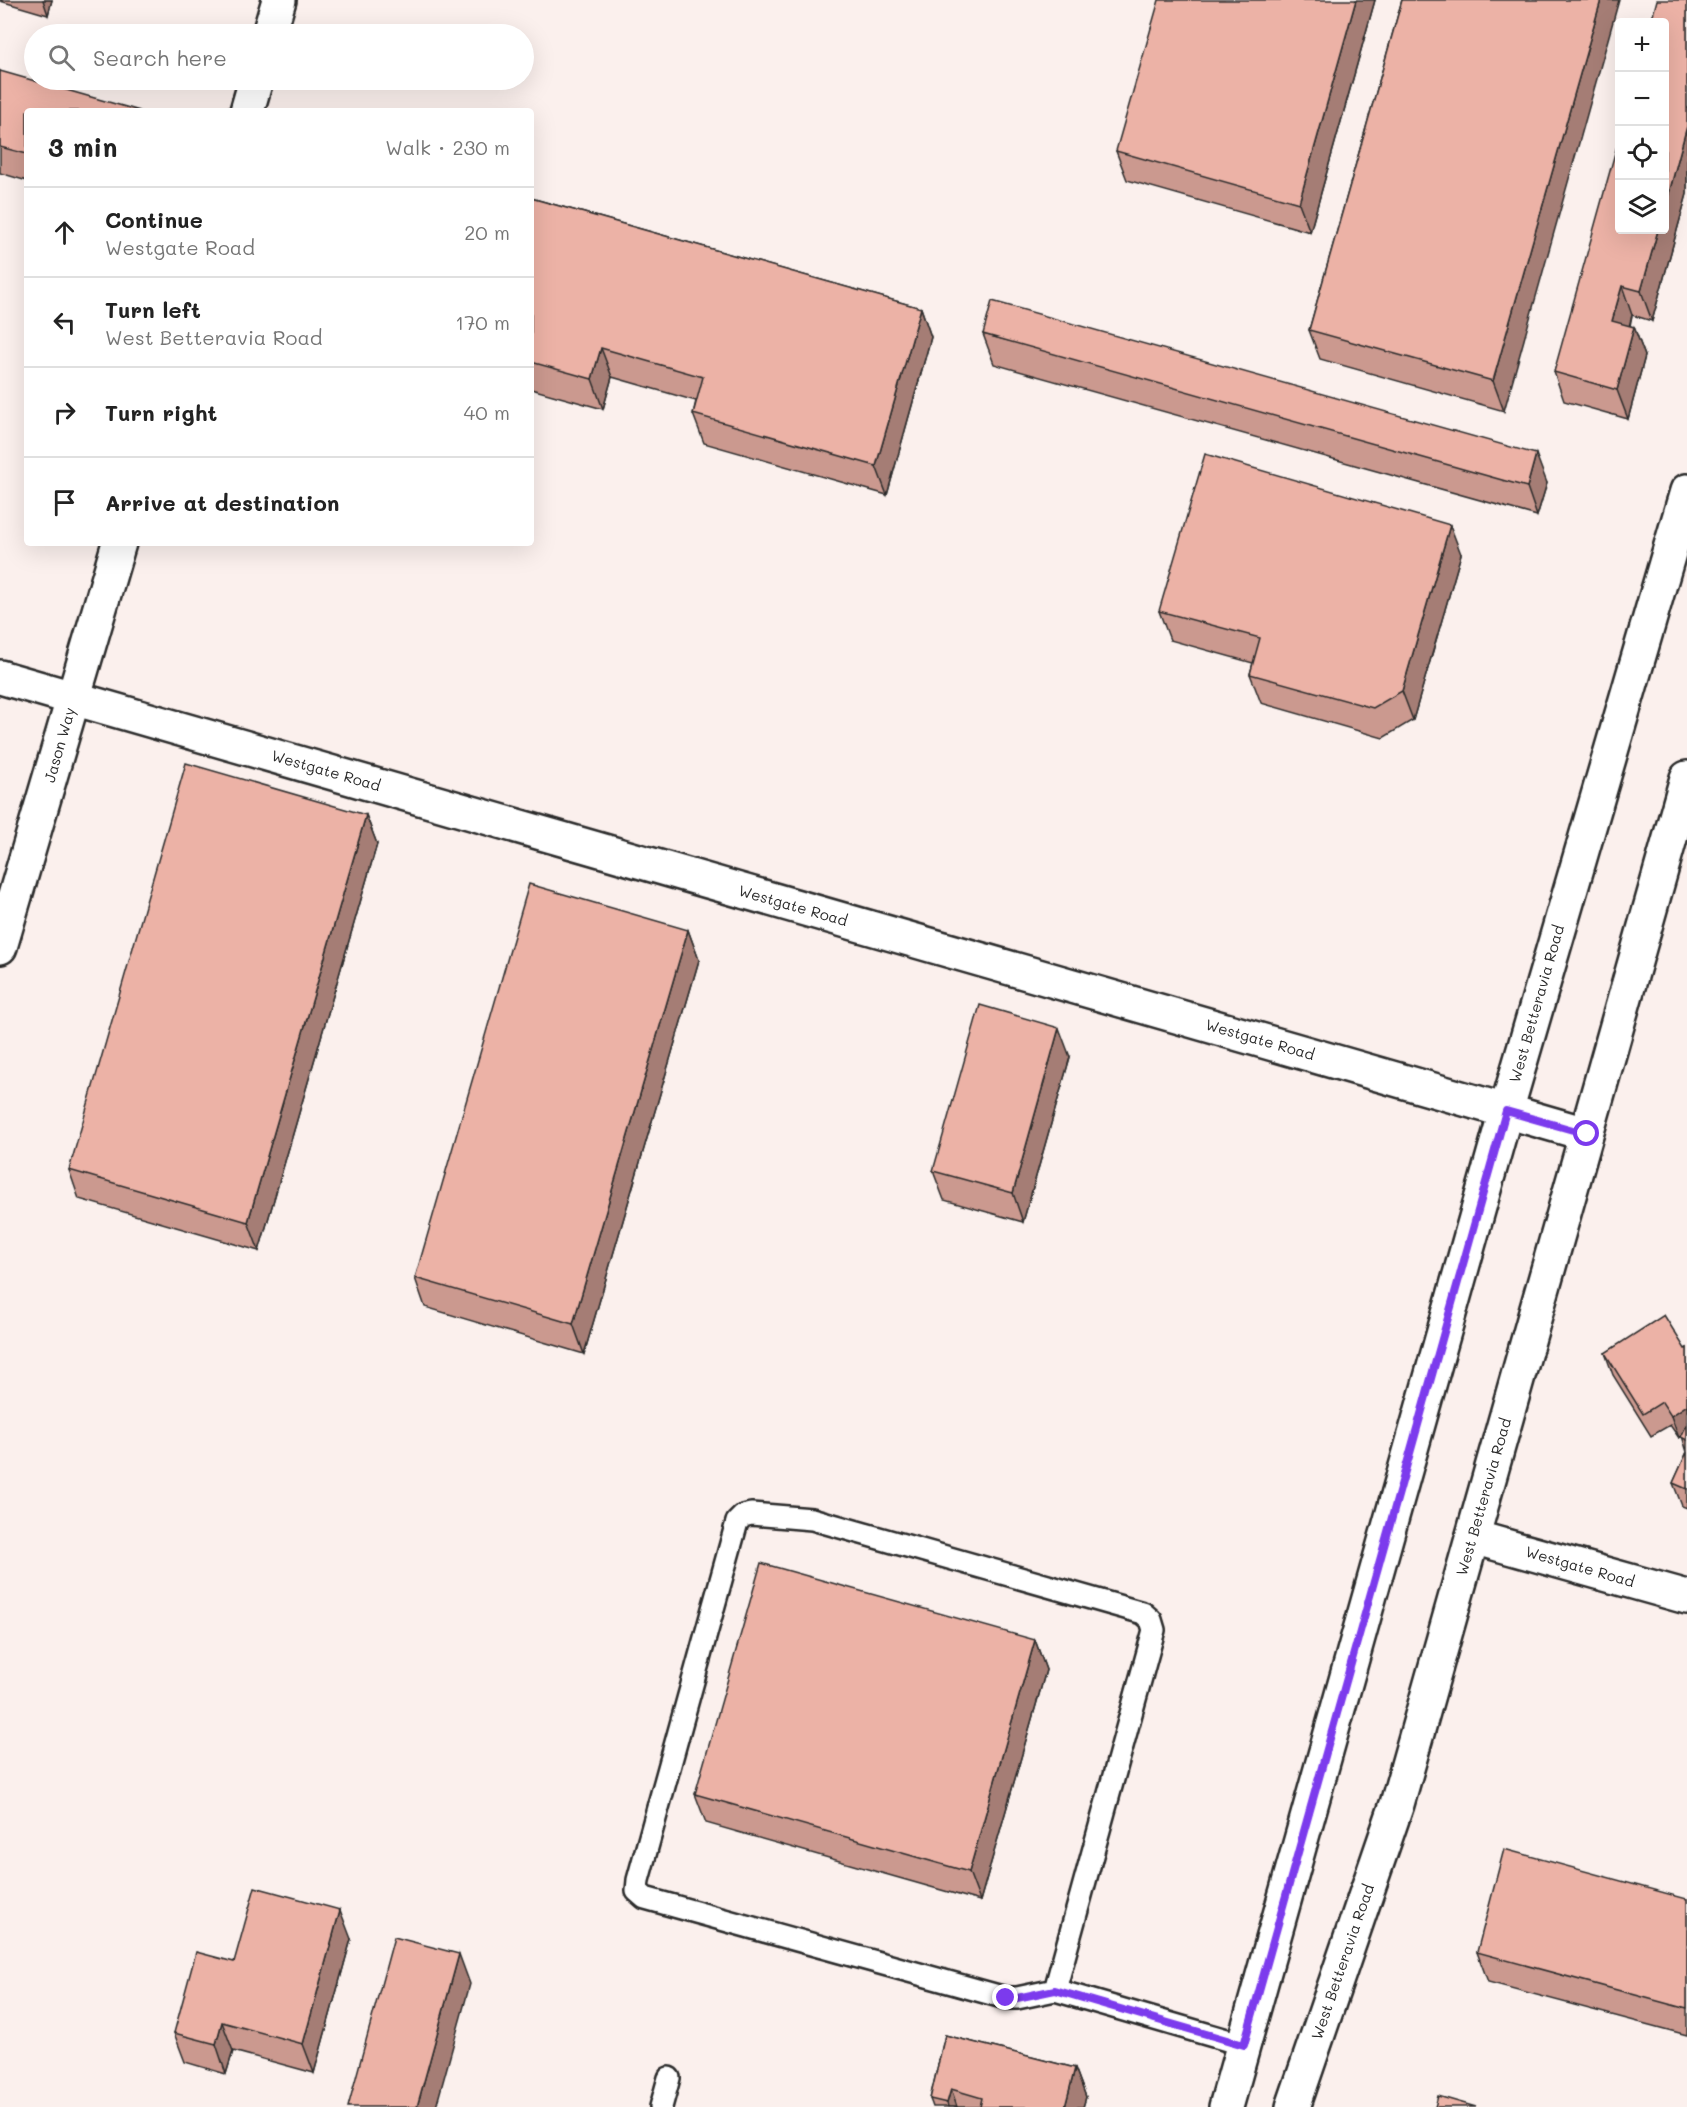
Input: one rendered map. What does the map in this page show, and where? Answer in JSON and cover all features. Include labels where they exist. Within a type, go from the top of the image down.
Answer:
[{"type":"street","points":[[272,24],[279,0]]},
{"type":"street","points":[[248,108],[253,90]]},
{"type":"street","name":"West Betteravia Road","points":[[1226,2107],[1506,1111],[1687,491]]},
{"type":"street","name":"Jason Way","points":[[0,947],[118,546]]},
{"type":"street","name":"Westgate Road","points":[[0,677],[1587,1134]]},
{"type":"street","name":"West Betteravia Road","points":[[1293,2107],[1397,1804],[1687,778]]},
{"type":"street","name":"Westgate Road","points":[[1473,1538],[1687,1597]]},
{"type":"lane","points":[[1055,1990],[1154,1630],[1151,1620],[1143,1613],[812,1519],[751,1514],[743,1516],[737,1522],[638,1880],[637,1891],[645,1898],[1006,1998],[1055,1990],[1244,2045]]},
{"type":"lane","points":[[661,2107],[669,2078]]},
{"type":"building","points":[[1159,0],[1356,0],[1299,203],[1116,151]]},
{"type":"building","points":[[1402,0],[1601,0],[1493,381],[1309,330]]},
{"type":"building","points":[[1657,0],[1687,0],[1687,126],[1669,193],[1669,18],[1652,18]]},
{"type":"building","points":[[0,71],[24,78],[24,90],[66,90],[130,108],[24,108],[24,153],[0,147]]},
{"type":"building","points":[[1615,153],[1615,234],[1657,234],[1641,291],[1622,286],[1612,321],[1634,327],[1617,390],[1554,372]]},
{"type":"building","points":[[534,199],[921,308],[876,466],[693,414],[703,377],[601,348],[592,379],[534,363]]},
{"type":"building","points":[[992,301],[1536,454],[1527,487],[983,334]]},
{"type":"building","points":[[1205,454],[1450,525],[1402,691],[1373,708],[1250,674],[1260,638],[1159,611]]},
{"type":"building","points":[[186,763],[366,815],[248,1222],[69,1170]]},
{"type":"building","points":[[529,884],[688,930],[573,1324],[415,1278]]},
{"type":"building","points":[[980,1005],[1059,1028],[1013,1193],[933,1171]]},
{"type":"building","points":[[1664,1315],[1685,1349],[1687,1348],[1687,1405],[1671,1416],[1662,1402],[1643,1414],[1605,1353]]},
{"type":"building","points":[[1687,1424],[1687,1440],[1681,1437]]},
{"type":"building","points":[[1687,1452],[1687,1489],[1673,1483]]},
{"type":"building","points":[[761,1563],[1035,1640],[969,1872],[695,1794]]},
{"type":"building","points":[[1504,1849],[1687,1899],[1687,2009],[1477,1952]]},
{"type":"building","points":[[255,1887],[340,1910],[303,2044],[222,2022],[216,2044],[174,2033],[196,1952],[234,1962]]},
{"type":"building","points":[[394,1937],[459,1954],[417,2107],[348,2107]]},
{"type":"building","points":[[945,2035],[1075,2068],[1065,2107],[980,2107],[982,2098],[951,2089],[947,2103],[930,2099]]},
{"type":"building","points":[[1438,2096],[1476,2107],[1435,2107]]},
{"type":"route","points":[[1006,1998],[1055,1990],[1244,2045],[1506,1111],[1587,1134]]}]
